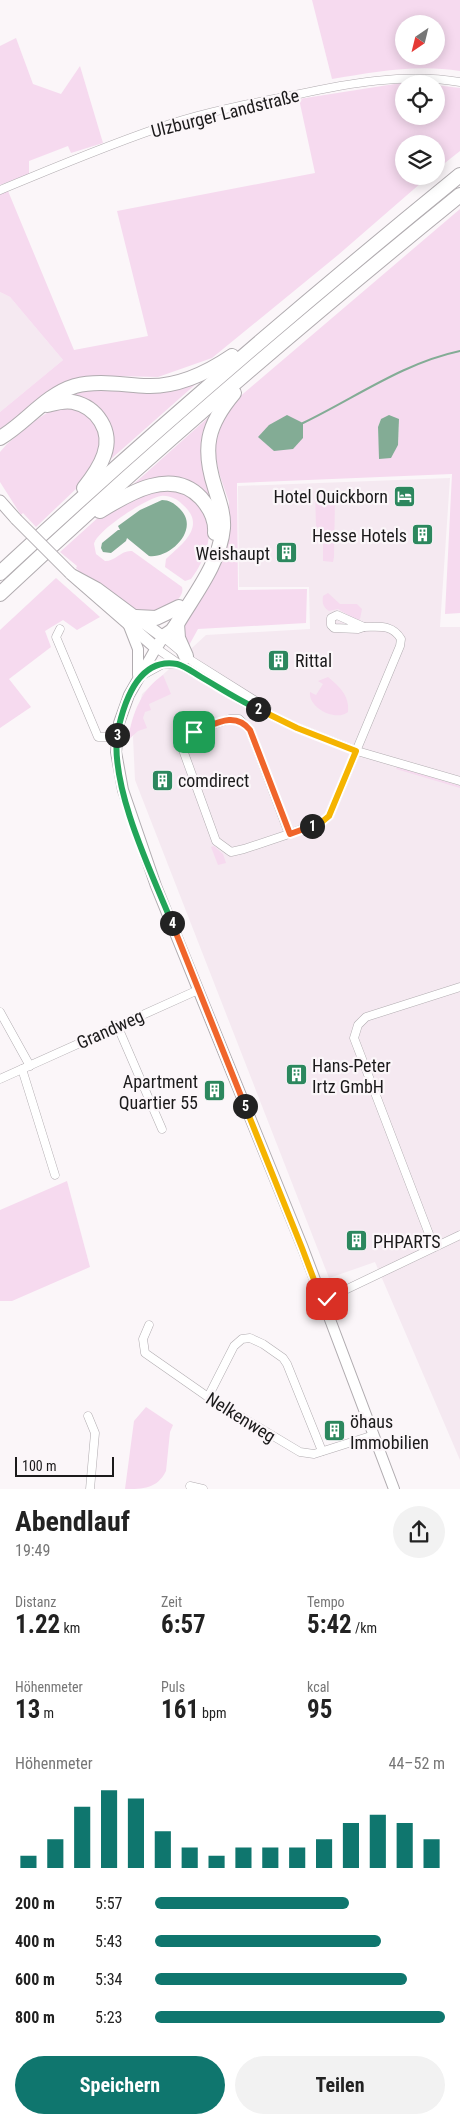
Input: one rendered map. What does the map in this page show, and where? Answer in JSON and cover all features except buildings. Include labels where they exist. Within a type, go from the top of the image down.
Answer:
[{"type":"highway","points":[[0,573],[67,511],[266,335],[460,175]]},
{"type":"highway","points":[[0,594],[71,528],[263,360],[460,195]]},
{"type":"highway","points":[[1,439],[61,392],[90,383],[149,386],[179,382],[216,366],[266,335]]},
{"type":"highway","points":[[159,643],[177,624],[207,574],[221,539],[222,512],[208,463],[209,433],[222,407],[263,360]]},
{"type":"highway","points":[[42,406],[64,402],[81,404],[97,414],[106,434],[107,443],[100,464],[67,511]]},
{"type":"highway","points":[[71,528],[125,496],[148,486],[169,483],[180,485],[195,492],[210,511],[214,520],[215,535],[212,552],[167,625],[159,643]]},
{"type":"highway","points":[[132,621],[156,618],[179,607]]},
{"type":"highway","points":[[177,624],[182,660]]},
{"type":"main road","points":[[0,501],[71,574],[97,588],[159,643],[125,704],[117,737],[116,758],[120,778],[133,821],[198,990],[295,1230],[394,1489]]},
{"type":"main road","points":[[132,621],[138,649],[138,678]]},
{"type":"street","name":"Ulzburger Landstraße","points":[[0,190],[162,127],[218,111],[325,88],[354,84],[421,77],[460,82]]},
{"type":"street","points":[[290,834],[250,730],[244,722],[239,719],[230,719],[194,732],[186,740],[182,750],[216,841],[232,852],[290,834],[323,821],[329,816],[400,646],[397,632],[388,627],[364,627]]},
{"type":"street","points":[[60,628],[56,637],[98,737],[117,737]]},
{"type":"street","points":[[159,643],[182,660]]},
{"type":"street","points":[[159,643],[182,660],[267,708],[277,718],[356,751],[460,781]]},
{"type":"street","points":[[138,678],[153,668],[182,660]]},
{"type":"street","points":[[434,1247],[354,1038],[358,1025],[366,1016],[460,987]]},
{"type":"street","name":"Grandweg","points":[[0,1079],[198,990]]},
{"type":"street","points":[[0,1012],[30,1066]]},
{"type":"street","points":[[118,1025],[162,1129]]},
{"type":"street","points":[[22,1070],[55,1174]]},
{"type":"street","points":[[322,1301],[460,1234]]},
{"type":"street","name":"Nelkenweg","points":[[148,1326],[142,1339],[145,1353],[208,1397],[300,1452],[314,1454],[374,1435]]},
{"type":"street","points":[[208,1397],[236,1343],[246,1338],[257,1340],[283,1358],[288,1364],[322,1451]]},
{"type":"street","points":[[88,1416],[95,1433],[90,1489]]},
{"type":"street","points":[[190,1486],[203,1489]]},
{"type":"shaded area","points":[[312,0],[460,0],[460,71],[427,68],[332,79]]},
{"type":"shaded area","points":[[16,38],[33,84],[61,94],[80,66],[103,143],[71,153],[68,146],[29,161],[29,174],[0,185],[0,46]]},
{"type":"shaded area","points":[[395,84],[395,125],[445,125],[445,86],[460,88],[460,151],[445,163],[445,135],[395,135],[395,185],[419,185],[338,255],[212,358],[158,377],[116,376],[73,381],[46,395],[0,429],[0,412],[63,360],[10,297],[0,292],[0,194],[8,191],[74,350],[148,336],[117,211],[315,173],[299,99]]},
{"type":"shaded area","points":[[460,209],[460,613],[445,614],[452,474],[237,483],[238,590],[307,589],[306,623],[198,629],[187,649],[182,636],[187,620],[227,543],[229,502],[219,473],[214,448],[223,420],[237,399]],"holes":[[[381,419],[399,419],[398,445],[380,458],[378,427]]]},
{"type":"shaded area","points":[[0,292],[10,297],[63,360],[0,412]]},
{"type":"shaded area","points":[[197,383],[103,466],[110,430],[68,398],[71,392]]},
{"type":"shaded area","points":[[71,407],[90,415],[100,433],[100,453],[79,486],[36,527],[23,513],[21,515],[0,482],[0,452],[36,420],[53,409]]},
{"type":"shaded area","points":[[211,415],[219,516],[194,486],[127,490]]},
{"type":"shaded area","points":[[287,415],[303,423],[303,438],[293,449],[274,451],[258,437],[269,425]]},
{"type":"shaded area","points":[[389,415],[399,419],[398,445],[391,458],[379,459],[378,427],[381,419]]},
{"type":"shaded area","points":[[450,478],[440,627],[460,627],[460,1460],[375,1262],[329,1278],[135,780],[133,737],[142,694],[206,635],[310,629],[309,587],[239,587],[238,486]]},
{"type":"shaded area","points":[[164,489],[181,492],[195,500],[204,510],[208,520],[208,545],[204,557],[191,579],[185,581],[165,567],[166,559],[185,541],[193,527],[193,520],[189,512],[180,502],[173,498],[161,496],[134,508],[104,531],[94,544],[96,554],[105,561],[132,551],[182,587],[181,596],[178,600],[162,611],[150,613],[137,611],[112,598],[100,589],[60,552],[101,515],[118,503]]},
{"type":"shaded area","points":[[315,491],[338,493],[335,498],[333,562],[323,561],[323,532],[316,526]]},
{"type":"shaded area","points":[[162,500],[173,503],[185,516],[187,525],[185,533],[173,548],[157,556],[149,556],[127,538],[126,541],[111,553],[103,552],[101,548],[102,543],[120,530],[118,526],[140,510]]},
{"type":"shaded area","points":[[56,578],[100,617],[77,630],[63,620],[45,631],[51,647],[9,679],[31,707],[0,728],[0,630]]},
{"type":"shaded area","points":[[328,593],[340,604],[357,604],[362,609],[360,619],[358,621],[338,609],[329,611],[323,605],[323,596]]},
{"type":"shaded area","points":[[163,675],[171,694],[149,704],[151,710],[145,712],[143,718],[147,728],[138,731],[128,740],[135,712],[143,695]]},
{"type":"shaded area","points":[[328,677],[340,688],[347,701],[348,712],[343,715],[324,712],[313,703],[311,698],[310,692],[316,695],[323,684],[318,681]]},
{"type":"shaded area","points":[[397,767],[460,786],[460,788],[396,769]]},
{"type":"shaded area","points":[[214,846],[223,854],[226,863],[218,865],[211,847]]},
{"type":"shaded area","points":[[67,1181],[90,1267],[12,1301],[0,1301],[0,1210]]},
{"type":"shaded area","points":[[146,1407],[173,1425],[170,1432],[166,1471],[154,1485],[144,1488],[125,1489],[134,1421]]},
{"type":"waterway","points":[[303,423],[399,372],[460,351]]},
{"type":"place","name":"Hotel Quickborn","points":[[404,496]]},
{"type":"place","name":"Hesse Hotels","points":[[423,535]]},
{"type":"place","name":"Weishaupt","points":[[286,553]]},
{"type":"place","name":"Rittal","points":[[279,660]]},
{"type":"place","name":"comdirect","points":[[162,780]]},
{"type":"place","name":"Hans-Peter Irtz GmbH","points":[[296,1075]]},
{"type":"place","name":"Apartment Quartier 55","points":[[214,1091]]},
{"type":"place","name":"PHPARTS","points":[[357,1241]]},
{"type":"place","name":"öhaus Immobilien","points":[[334,1431]]},
{"type":"route","points":[[194,732],[230,719],[239,719],[244,722],[250,730],[290,834],[323,821],[329,816],[356,751],[297,728],[243,702],[178,664],[163,664],[138,678],[125,704],[119,723],[116,752],[120,778],[135,829],[156,886],[292,1220],[322,1301],[327,1299]]}]
